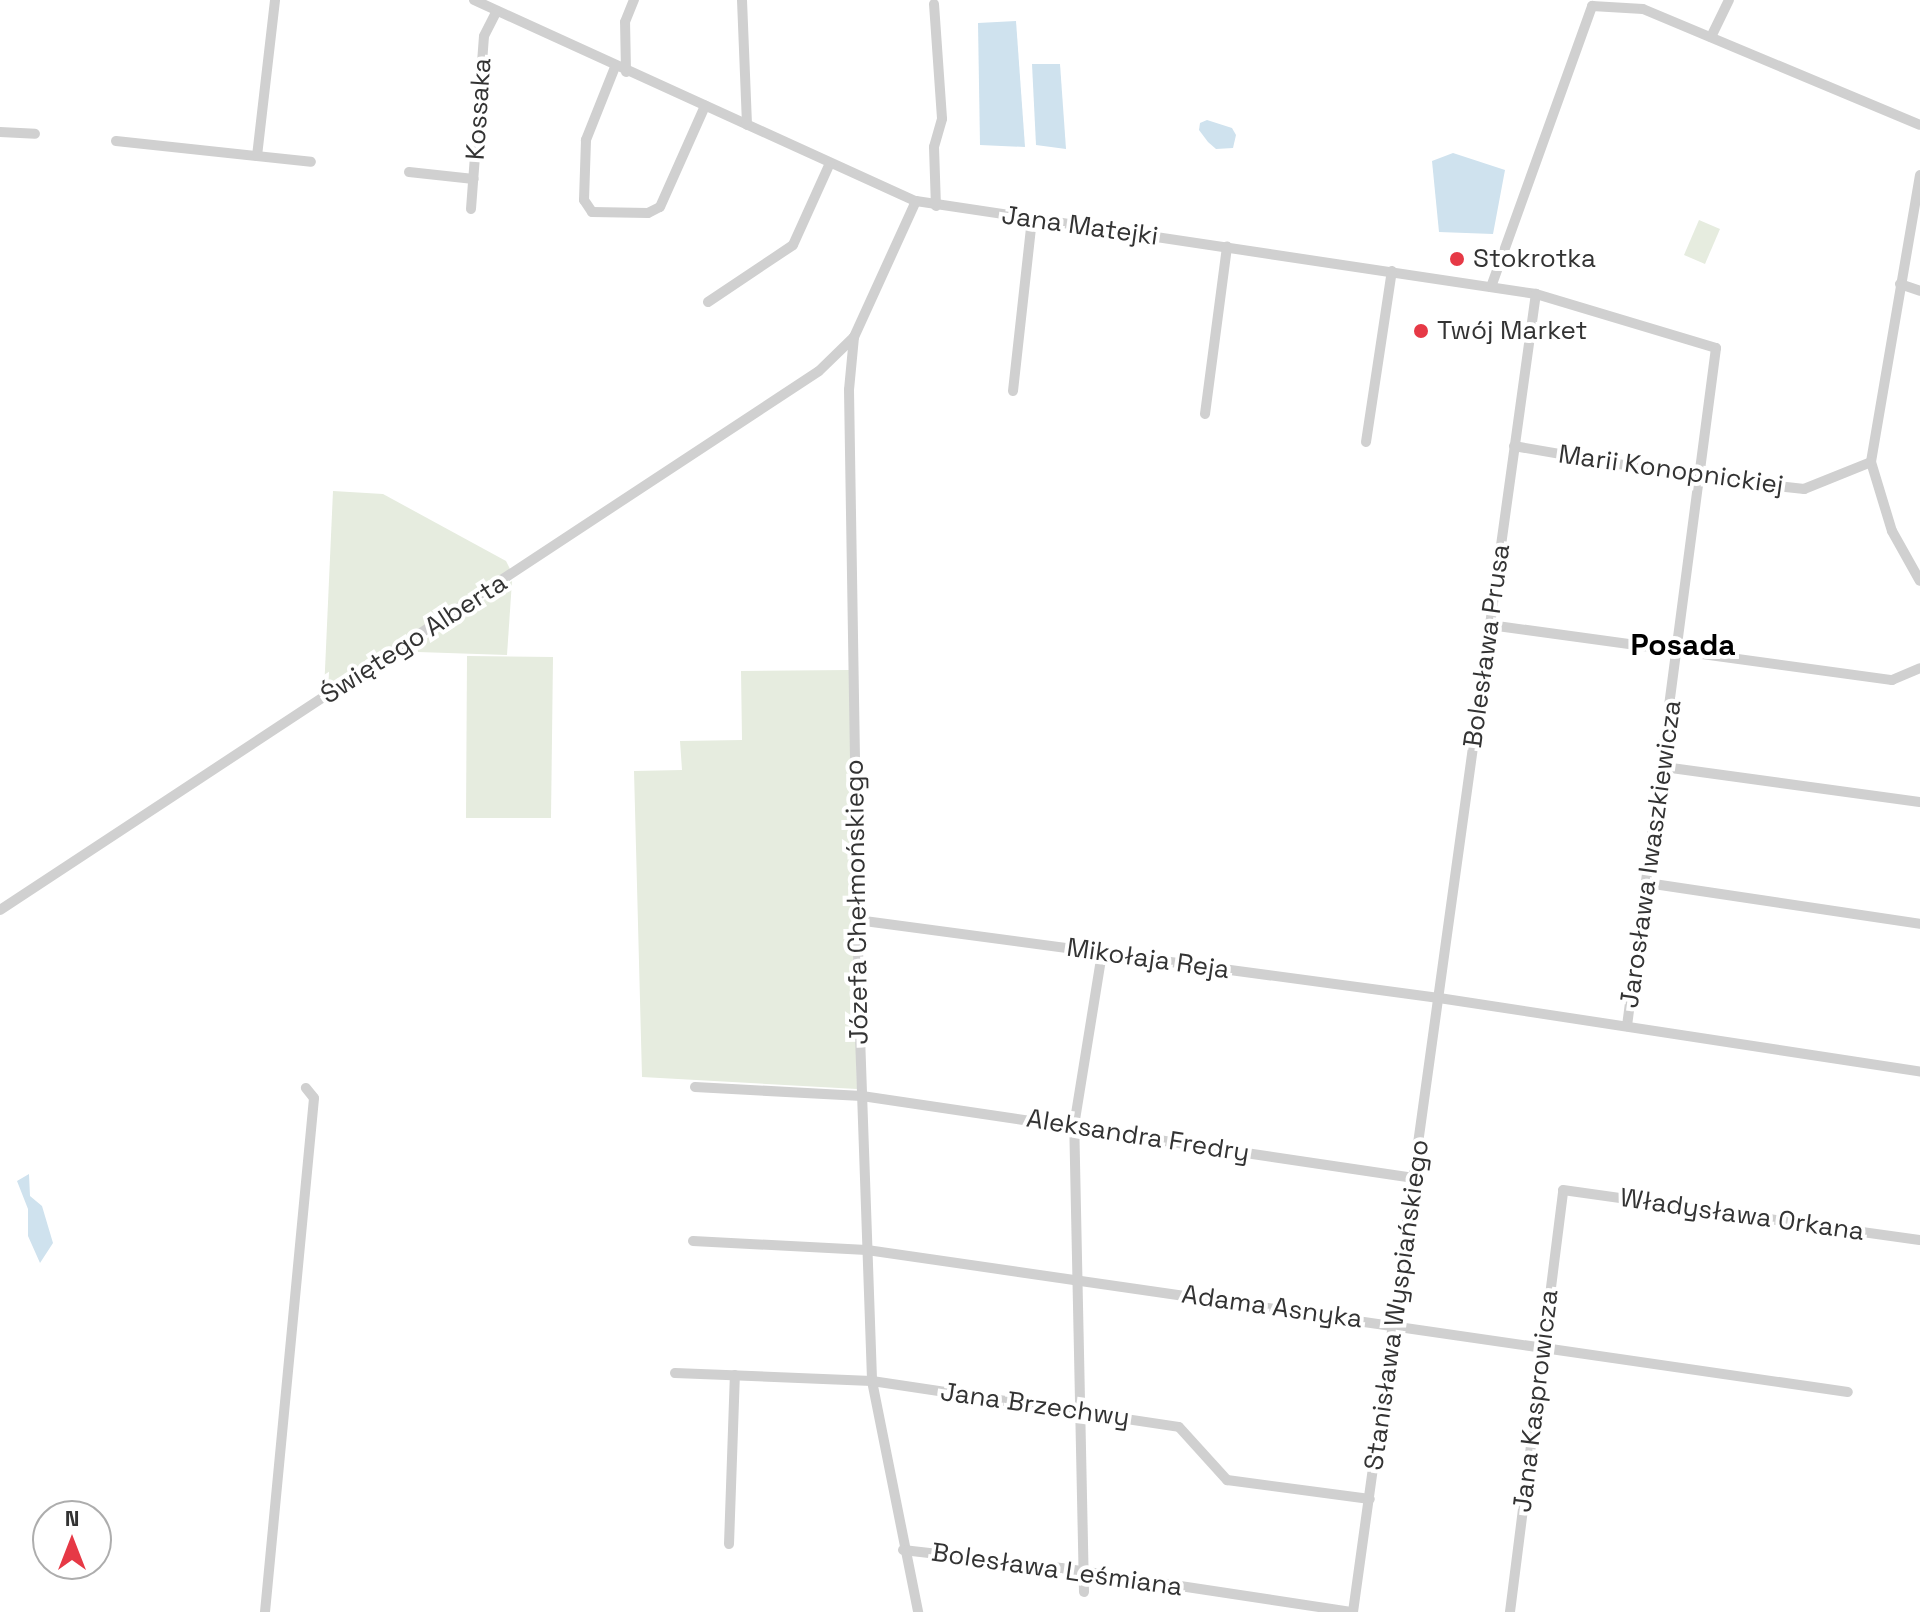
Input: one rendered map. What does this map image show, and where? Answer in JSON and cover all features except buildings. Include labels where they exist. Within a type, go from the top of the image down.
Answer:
[{"type":"street","points":[[257,156],[275,0]]},
{"type":"street","name":"Jana Matejki","points":[[474,0],[916,201],[1536,294],[1718,350]]},
{"type":"street","points":[[634,0],[625,22],[620,69],[586,140],[584,202],[592,212],[648,213],[660,207],[705,106]]},
{"type":"street","points":[[742,0],[747,125]]},
{"type":"street","points":[[1711,37],[1729,0]]},
{"type":"street","points":[[934,4],[942,119],[934,147],[936,206]]},
{"type":"street","points":[[1491,287],[1592,6],[1643,9],[1920,125]]},
{"type":"street","name":"Kossaka","points":[[471,209],[484,36],[497,11]]},
{"type":"street","points":[[0,132],[35,134]]},
{"type":"street","points":[[116,141],[311,162]]},
{"type":"street","points":[[708,302],[793,245],[830,163]]},
{"type":"street","points":[[409,172],[474,179]]},
{"type":"street","points":[[1920,175],[1871,462],[1892,531],[1920,581]]},
{"type":"street","name":"Józefa Chełmońskiego","points":[[916,201],[854,337],[850,376],[857,920],[872,1381],[903,1550],[918,1612]]},
{"type":"street","points":[[1013,391],[1032,220]]},
{"type":"street","points":[[1205,414],[1227,246]]},
{"type":"street","points":[[1366,442],[1392,271]]},
{"type":"street","points":[[1900,284],[1920,291]]},
{"type":"street","name":"Bolesława Prusa","points":[[1439,998],[1536,294]]},
{"type":"street","name":"Świętego Alberta","points":[[0,910],[827,365],[854,337]]},
{"type":"street","name":"Jarosława Iwaszkiewicza","points":[[1627,1026],[1718,350]]},
{"type":"street","points":[[827,365],[841,366],[850,376]]},
{"type":"street","name":"Marii Konopnickiej","points":[[1514,446],[1703,477],[1804,489],[1871,462]]},
{"type":"street","points":[[1490,625],[1892,680],[1920,668]]},
{"type":"street","points":[[1664,767],[1920,802]]},
{"type":"street","points":[[1647,883],[1920,924]]},
{"type":"street","name":"Mikołaja Reja","points":[[857,920],[1439,998],[1920,1072]]},
{"type":"street","points":[[1084,1592],[1074,1126],[1102,953]]},
{"type":"street","name":"Stanisława Wyspiańskiego","points":[[1353,1612],[1439,998]]},
{"type":"street","name":"Aleksandra Fredry","points":[[695,1087],[862,1096],[1414,1178]]},
{"type":"street","points":[[265,1612],[314,1098],[306,1088]]},
{"type":"street","name":"Władysława Orkana","points":[[1563,1190],[1920,1240]]},
{"type":"street","name":"Jana Kasprowicza","points":[[1510,1612],[1563,1190]]},
{"type":"street","name":"Adama Asnyka","points":[[693,1241],[867,1250],[1848,1392]]},
{"type":"street","name":"Jana Brzechwy","points":[[675,1373],[872,1381],[1179,1427],[1227,1480],[1370,1499]]},
{"type":"street","points":[[729,1544],[735,1375]]},
{"type":"street","name":"Bolesława Leśmiana","points":[[903,1550],[1353,1612]]},
{"type":"shaded area","points":[[1699,220],[1720,229],[1705,264],[1684,255]]},
{"type":"shaded area","points":[[333,491],[383,494],[506,561],[511,571],[324,692]]},
{"type":"shaded area","points":[[512,581],[507,655],[418,652],[417,645]]},
{"type":"shaded area","points":[[467,656],[553,657],[551,818],[466,818]]},
{"type":"shaded area","points":[[850,670],[857,1089],[642,1077],[634,771],[682,770],[680,741],[742,740],[741,671]]},
{"type":"water","points":[[1016,21],[1025,147],[980,145],[978,23]]},
{"type":"water","points":[[1032,64],[1060,64],[1066,149],[1036,145]]},
{"type":"water","points":[[1207,120],[1232,128],[1236,135],[1233,148],[1216,149],[1208,142],[1199,130],[1200,123]]},
{"type":"water","points":[[1453,153],[1505,170],[1493,234],[1439,232],[1432,161]]},
{"type":"water","points":[[29,1174],[30,1196],[42,1206],[53,1243],[40,1263],[28,1236],[28,1209],[17,1181]]},
{"type":"place","name":"Stokrotka","points":[[1457,259]]},
{"type":"place","name":"Twój Market","points":[[1421,331]]},
{"type":"district","name":"Posada","points":[[1683,645]]}]
